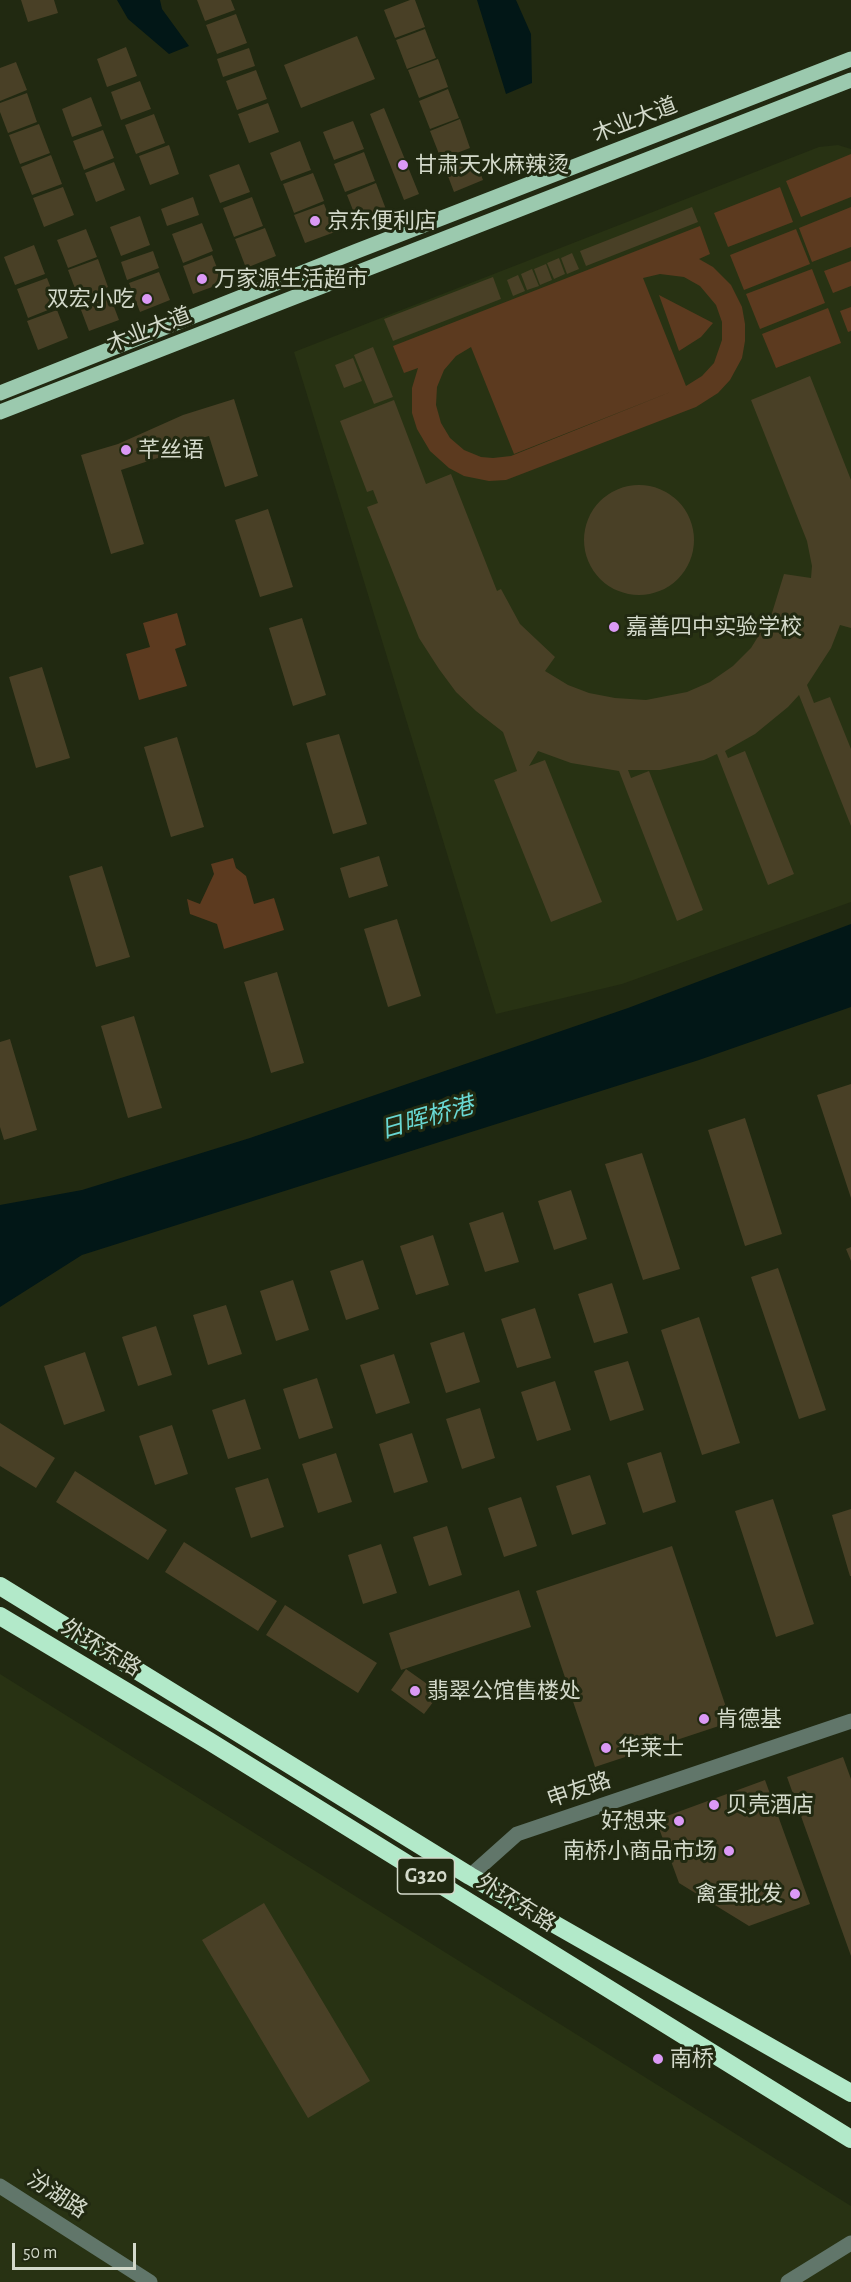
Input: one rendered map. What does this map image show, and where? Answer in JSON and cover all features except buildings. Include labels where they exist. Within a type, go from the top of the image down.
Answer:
[{"type":"highway","name":"外环东路","points":[[0,1586],[470,1876],[851,2093]]},
{"type":"highway","name":"外环东路","points":[[0,1616],[209,1741],[851,2139]]},
{"type":"main road","name":"木业大道","points":[[0,393],[851,59]]},
{"type":"main road","name":"木业大道","points":[[0,412],[851,80]]},
{"type":"street","name":"申友路","points":[[470,1876],[517,1834],[851,1721]]},
{"type":"street","name":"汾湖路","points":[[0,2186],[150,2282]]},
{"type":"street","points":[[788,2282],[851,2243]]},
{"type":"shaded area","name":"嘉善四中实验学校","points":[[838,145],[851,149],[851,902],[622,984],[496,1014],[294,352],[819,147]]},
{"type":"shaded area","points":[[851,154],[851,197],[801,217],[786,181]]},
{"type":"shaded area","points":[[780,187],[793,222],[728,247],[714,213]]},
{"type":"shaded area","points":[[851,207],[851,247],[812,262],[799,228]]},
{"type":"shaded area","points":[[700,226],[710,254],[699,259],[713,267],[731,285],[742,307],[745,324],[742,358],[730,380],[718,393],[696,407],[506,480],[489,481],[464,476],[449,468],[430,451],[417,429],[412,413],[412,388],[418,368],[404,373],[393,346]],"holes":[[[660,274],[684,277],[700,286],[716,305],[722,322],[722,340],[714,363],[702,376],[686,386],[643,278]],[[471,347],[514,454],[673,391],[511,456],[481,457],[464,450],[450,438],[441,423],[436,405],[437,387],[444,370],[456,356]]]},
{"type":"shaded area","points":[[796,229],[810,264],[744,290],[730,255]]},
{"type":"shaded area","points":[[851,261],[851,286],[833,293],[824,271]]},
{"type":"shaded area","points":[[812,269],[825,303],[760,329],[746,294]]},
{"type":"shaded area","points":[[659,295],[713,323],[701,337],[679,351]]},
{"type":"shaded area","points":[[851,307],[851,331],[848,332],[840,311]]},
{"type":"shaded area","points":[[828,308],[841,343],[776,368],[762,334]]},
{"type":"shaded area","points":[[177,613],[186,645],[175,649],[187,686],[139,700],[126,654],[150,647],[143,623]]},
{"type":"shaded area","points":[[233,858],[236,868],[246,876],[254,904],[274,898],[284,930],[224,949],[217,924],[190,914],[187,899],[200,904],[214,874],[211,864]]},
{"type":"shaded area","points":[[0,1674],[851,2206],[851,2282],[0,2282]]},
{"type":"water","points":[[117,0],[160,0],[162,9],[189,46],[169,54],[128,19]]},
{"type":"water","points":[[477,0],[516,0],[531,34],[532,83],[506,94]]},
{"type":"water","name":"日晖桥港","points":[[851,924],[851,1007],[699,1060],[82,1255],[0,1307],[0,1205],[82,1190],[250,1138],[628,1008]]},
{"type":"place","name":"甘肃天水麻辣烫","points":[[403,165]]},
{"type":"place","name":"京东便利店","points":[[315,221]]},
{"type":"place","name":"万家源生活超市","points":[[202,279]]},
{"type":"place","name":"双宏小吃","points":[[147,299]]},
{"type":"place","name":"芊丝语","points":[[126,450]]},
{"type":"place","name":"嘉善四中实验学校","points":[[614,627]]},
{"type":"place","name":"翡翠公馆售楼处","points":[[415,1691]]},
{"type":"place","name":"肯德基","points":[[704,1719]]},
{"type":"place","name":"华莱士","points":[[606,1748]]},
{"type":"place","name":"贝壳酒店","points":[[714,1805]]},
{"type":"place","name":"好想来","points":[[679,1821]]},
{"type":"place","name":"南桥小商品市场","points":[[729,1851]]},
{"type":"place","name":"禽蛋批发","points":[[795,1894]]},
{"type":"place","name":"南桥","points":[[658,2059]]}]
